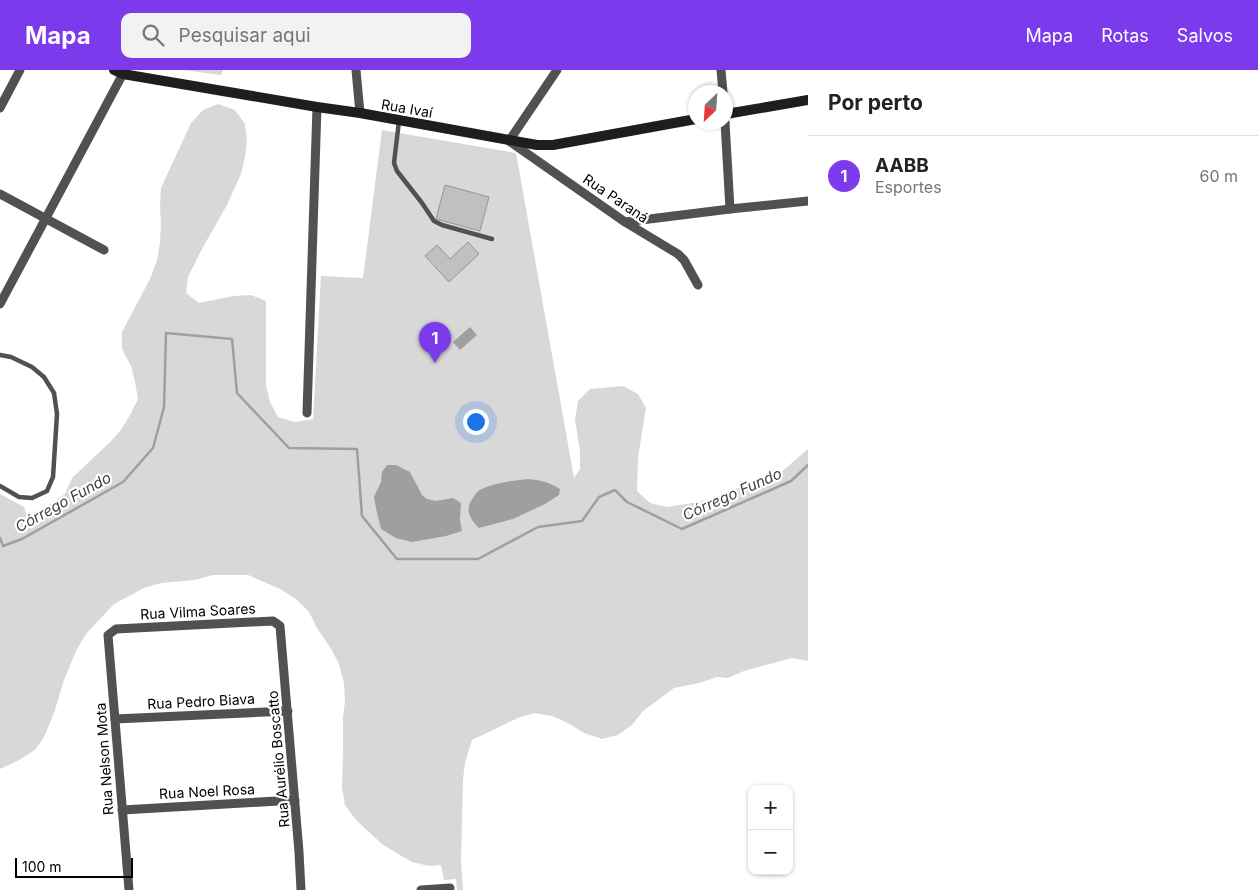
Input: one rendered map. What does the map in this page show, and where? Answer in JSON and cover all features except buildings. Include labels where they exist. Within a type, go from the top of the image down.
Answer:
[{"type":"main road","name":"Rua Ivaí","points":[[120,71],[537,145],[553,145],[688,120]]},
{"type":"main road","points":[[733,113],[808,100]]},
{"type":"street","points":[[0,108],[20,70]]},
{"type":"street","points":[[356,70],[360,114]]},
{"type":"street","points":[[509,141],[557,70]]},
{"type":"street","points":[[721,70],[722,85]]},
{"type":"street","points":[[1,301],[46,218],[120,71]]},
{"type":"street","points":[[307,413],[317,107]]},
{"type":"street","points":[[725,130],[730,209]]},
{"type":"street","name":"Rua Paraná","points":[[509,141],[625,222],[678,254],[684,260],[698,285]]},
{"type":"street","points":[[0,194],[104,250]]},
{"type":"street","points":[[625,222],[808,201]]},
{"type":"street","name":"Rua Vilma Soares","points":[[116,630],[273,621],[280,626]]},
{"type":"street","name":"Rua Aurélio Boscatto","points":[[280,626],[301,890]]},
{"type":"street","name":"Rua Nelson Mota","points":[[116,630],[108,635],[129,890]]},
{"type":"street","name":"Rua Pedro Biava","points":[[115,719],[288,711]]},
{"type":"street","name":"Rua Noel Rosa","points":[[122,810],[295,800]]},
{"type":"street","points":[[421,890],[450,888]]},
{"type":"lane","points":[[399,120],[394,163],[396,171],[434,221],[442,225],[492,238]]},
{"type":"lane","points":[[0,354],[32,367],[44,377],[54,393],[57,414],[53,478],[47,491],[32,498],[20,496],[0,486]]},
{"type":"shaded area","points":[[183,70],[223,70],[221,75]]},
{"type":"shaded area","points":[[218,104],[235,110],[245,124],[247,141],[245,157],[241,174],[227,205],[188,277],[186,293],[199,303],[233,296],[251,295],[266,301],[266,386],[270,402],[278,417],[295,422],[313,419],[321,276],[363,278],[382,130],[516,153],[574,478],[580,469],[580,452],[575,419],[578,401],[590,389],[623,386],[638,394],[646,408],[638,457],[637,491],[650,503],[667,507],[715,498],[779,474],[808,449],[808,661],[792,658],[744,671],[728,678],[717,677],[674,688],[643,711],[632,725],[618,735],[602,739],[584,733],[552,716],[534,713],[518,718],[472,740],[465,763],[463,780],[461,861],[463,890],[457,890],[456,879],[444,880],[441,865],[429,866],[412,862],[382,844],[356,820],[345,805],[342,788],[345,701],[344,683],[339,664],[309,612],[296,599],[280,589],[248,575],[213,575],[195,580],[161,583],[144,588],[114,604],[86,634],[77,649],[45,735],[36,749],[0,769],[0,494],[24,507],[27,516],[50,504],[65,494],[72,478],[110,442],[121,430],[130,415],[138,399],[131,366],[122,349],[122,332],[151,277],[157,260],[160,243],[161,188],[191,123],[203,110]]},
{"type":"shaded area","points":[[470,327],[477,335],[460,350],[453,342]]},
{"type":"shaded area","points":[[387,465],[396,465],[410,472],[422,495],[427,499],[436,501],[453,498],[461,503],[460,520],[462,531],[412,542],[396,538],[381,529],[374,497],[381,482],[382,472]]},
{"type":"shaded area","points":[[528,479],[544,482],[560,489],[559,495],[545,504],[513,519],[479,528],[469,512],[469,505],[478,491],[495,484]]},
{"type":"waterway","name":"Córrego Fundo","points":[[0,538],[3,546],[22,539],[123,482],[153,448],[164,407],[166,333],[232,339],[237,393],[289,448],[357,449],[362,516],[397,559],[478,559],[538,527],[582,521],[599,497],[615,490],[627,502],[682,529],[791,481],[808,465]]},
{"type":"place","name":"AABB","points":[[435,363]]}]
